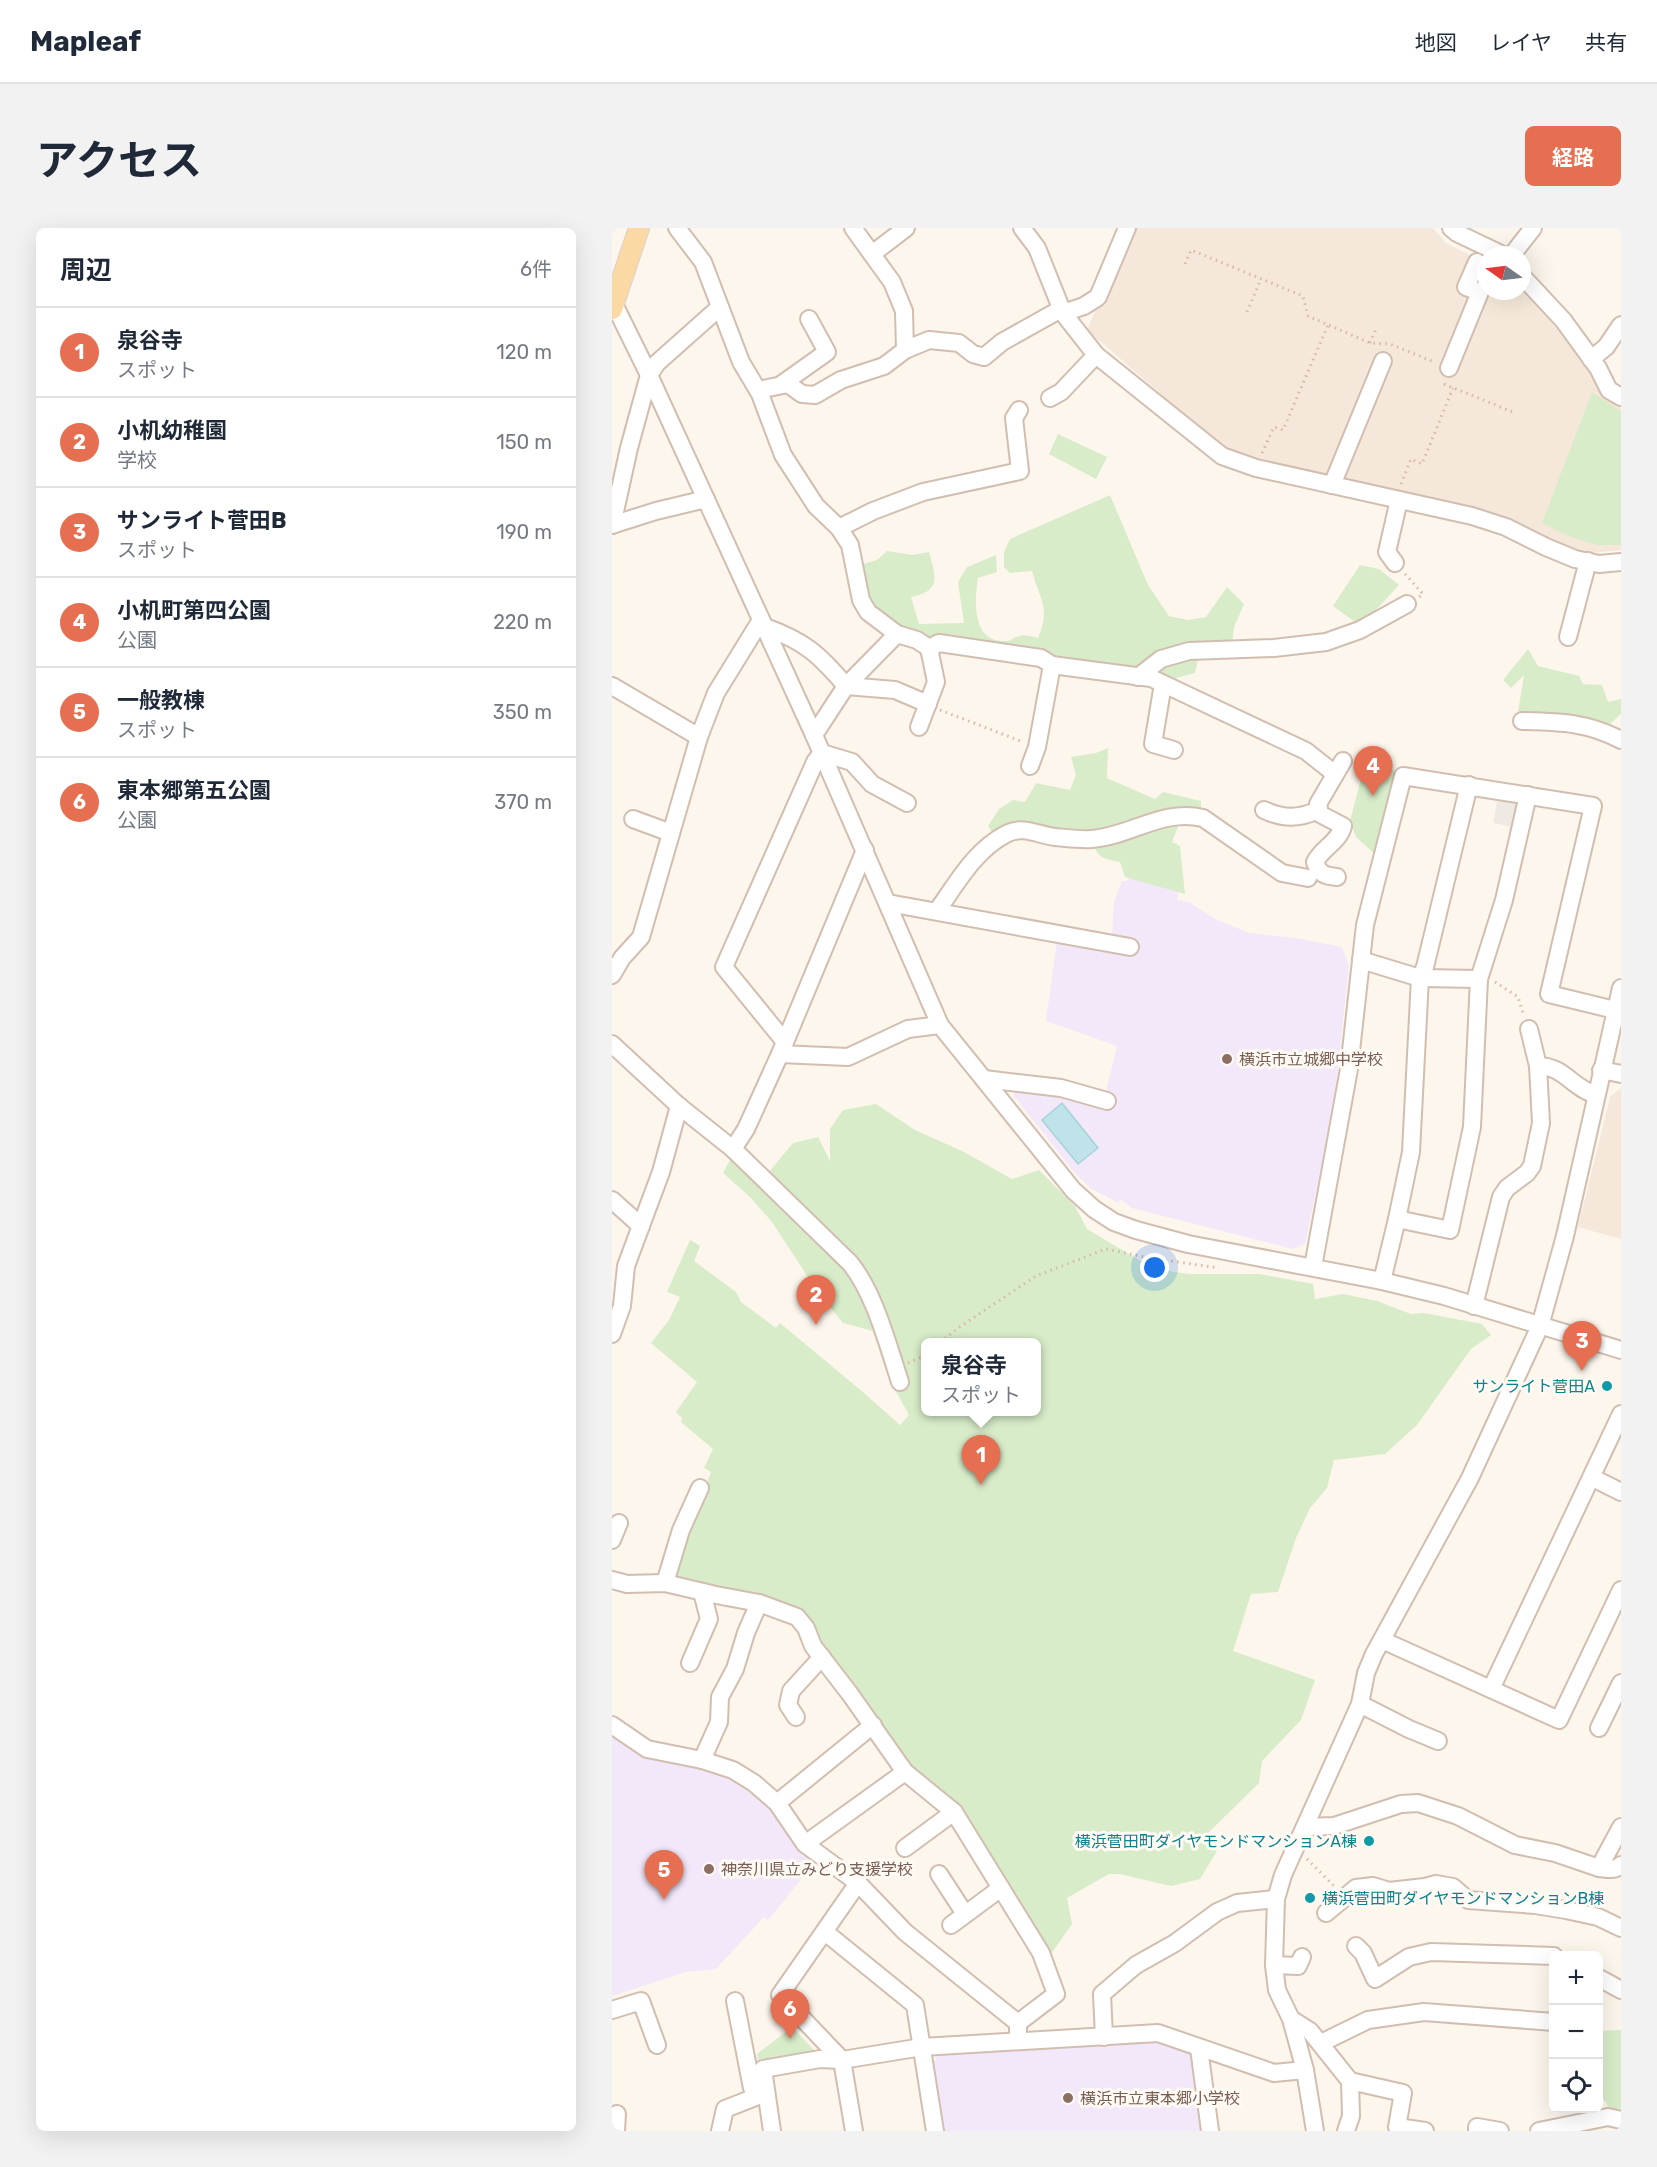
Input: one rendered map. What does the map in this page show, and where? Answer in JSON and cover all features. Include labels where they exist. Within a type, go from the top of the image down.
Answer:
[{"type":"main road","points":[[613,304],[639,228]]},
{"type":"street","points":[[676,228],[703,262],[741,362],[758,390],[783,455],[816,506],[839,528],[850,545],[861,600],[868,612],[897,634],[917,640],[929,648],[936,682],[919,727]]},
{"type":"street","points":[[853,228],[892,282],[904,311],[905,351]]},
{"type":"street","points":[[872,254],[906,228]]},
{"type":"street","points":[[1022,228],[1037,248],[1062,311],[1096,355],[1222,456],[1256,468],[1472,516],[1506,527],[1546,547],[1599,564],[1621,562]]},
{"type":"street","points":[[758,390],[788,384],[802,394],[815,395],[841,380],[884,366],[905,351],[929,340],[959,343],[973,354],[984,357],[1002,342],[1062,311],[1084,306],[1098,297],[1127,228]]},
{"type":"street","points":[[1451,228],[1484,246]]},
{"type":"street","points":[[1519,246],[1533,228]]},
{"type":"street","points":[[1477,262],[1466,287],[1477,291]]},
{"type":"street","points":[[1531,286],[1563,320],[1591,359],[1609,390],[1621,397]]},
{"type":"street","points":[[1449,368],[1477,299]]},
{"type":"street","points":[[613,304],[649,375],[814,735],[940,1025],[1073,1190],[1094,1209],[1114,1222],[1136,1230],[1188,1244],[1382,1281],[1444,1296],[1621,1350]]},
{"type":"street","points":[[612,525],[629,448],[649,375],[657,363],[720,307]]},
{"type":"street","points":[[782,384],[827,351],[809,319]]},
{"type":"street","points":[[1591,359],[1606,347],[1621,325]]},
{"type":"street","points":[[1050,398],[1061,392],[1096,355]]},
{"type":"street","points":[[1332,485],[1383,361]]},
{"type":"street","points":[[839,528],[873,511],[923,492],[1020,471],[1014,418],[1019,410]]},
{"type":"street","points":[[612,525],[706,499]]},
{"type":"street","points":[[1395,563],[1387,552],[1397,500]]},
{"type":"street","points":[[1568,637],[1588,561]]},
{"type":"street","points":[[1138,677],[1161,659],[1189,651],[1274,648],[1326,642],[1360,630],[1407,604]]},
{"type":"street","points":[[763,624],[812,649],[846,686],[895,690],[928,704]]},
{"type":"street","points":[[612,975],[622,958],[641,937],[699,737],[716,693],[763,624]]},
{"type":"street","points":[[814,735],[846,686],[897,634]]},
{"type":"street","points":[[929,648],[939,644],[1041,658],[1053,665],[1151,678],[1339,768],[1318,804],[1318,810],[1320,814],[1343,826],[1340,836],[1318,855],[1314,862],[1323,875],[1337,877]]},
{"type":"street","points":[[1030,765],[1037,748],[1053,665]]},
{"type":"street","points":[[1163,684],[1153,744],[1174,750]]},
{"type":"street","points":[[612,686],[699,737]]},
{"type":"street","points":[[1522,722],[1573,723],[1621,740]]},
{"type":"street","points":[[822,753],[852,762],[872,784],[908,803]]},
{"type":"street","points":[[822,753],[815,762],[724,967],[782,1048],[848,1057],[908,1029],[940,1025]]},
{"type":"street","points":[[1313,1267],[1349,1069],[1365,925],[1403,776],[1593,806],[1549,994],[1615,1010]]},
{"type":"street","points":[[1382,1281],[1410,1152],[1420,978],[1425,967],[1469,786]]},
{"type":"street","points":[[1397,1219],[1450,1230],[1472,1127],[1479,979],[1504,900],[1528,795]]},
{"type":"street","points":[[1264,810],[1286,817],[1318,810]]},
{"type":"street","points":[[937,912],[975,857],[1007,834],[1020,830],[1054,837],[1090,839],[1114,836],[1169,816],[1190,815],[1203,818],[1282,873],[1308,878]]},
{"type":"street","points":[[633,819],[671,833]]},
{"type":"street","points":[[733,1149],[747,1129],[864,850]]},
{"type":"street","points":[[888,903],[1130,946]]},
{"type":"street","points":[[1361,960],[1420,978],[1479,979]]},
{"type":"street","points":[[1316,2131],[1305,2070],[1290,2019],[1277,1990],[1274,1965],[1276,1899],[1283,1875],[1301,1854],[1306,1827],[1360,1704],[1366,1673],[1374,1654],[1470,1478],[1540,1326],[1564,1236],[1621,988]]},
{"type":"street","points":[[1474,1306],[1501,1197],[1532,1166],[1541,1123],[1538,1066],[1529,1029]]},
{"type":"street","points":[[612,1044],[679,1106],[733,1149],[860,1274],[900,1382]]},
{"type":"street","points":[[1538,1066],[1551,1066],[1583,1091],[1596,1095]]},
{"type":"street","points":[[1601,1070],[1621,1074]]},
{"type":"street","points":[[984,1079],[1061,1088],[1107,1101]]},
{"type":"street","points":[[612,1334],[622,1306],[626,1266],[661,1172],[679,1106]]},
{"type":"street","points":[[612,1200],[641,1226]]},
{"type":"street","points":[[1491,1689],[1593,1478],[1621,1414]]},
{"type":"street","points":[[1593,1478],[1621,1492]]},
{"type":"street","points":[[665,1583],[681,1530],[700,1488]]},
{"type":"street","points":[[612,1540],[619,1523]]},
{"type":"street","points":[[612,1580],[627,1584],[665,1583],[759,1603],[797,1617],[806,1628],[813,1646],[873,1725],[905,1772],[954,1812],[1041,1953],[1056,1995],[1018,2023]]},
{"type":"street","points":[[690,1663],[709,1619],[702,1592]]},
{"type":"street","points":[[1382,1640],[1559,1720],[1620,1596]]},
{"type":"street","points":[[702,1760],[719,1722],[720,1697],[735,1670],[759,1603]]},
{"type":"street","points":[[796,1717],[788,1705],[791,1691],[822,1658]]},
{"type":"street","points":[[1599,1728],[1621,1683]]},
{"type":"street","points":[[1360,1704],[1408,1729],[1438,1741]]},
{"type":"street","points":[[612,1725],[647,1749],[702,1760],[733,1770],[754,1783],[777,1803],[805,1844],[858,1883],[905,1932],[1018,2023]]},
{"type":"street","points":[[777,1803],[873,1725]]},
{"type":"street","points":[[805,1844],[905,1772]]},
{"type":"street","points":[[1306,1827],[1334,1826],[1401,1804],[1418,1803],[1515,1845],[1556,1853],[1599,1868],[1612,1870],[1618,1869],[1621,1865]]},
{"type":"street","points":[[905,1848],[954,1812]]},
{"type":"street","points":[[1599,1868],[1621,1827]]},
{"type":"street","points":[[939,1874],[965,1914]]},
{"type":"street","points":[[854,2131],[842,2060],[780,1995],[858,1883]]},
{"type":"street","points":[[1326,1913],[1356,1888],[1373,1886],[1389,1891],[1436,1884],[1453,1887],[1468,1900],[1566,1910],[1598,1917],[1621,1928]]},
{"type":"street","points":[[951,1924],[1001,1888]]},
{"type":"street","points":[[1104,2037],[1102,1994],[1136,1965],[1175,1944],[1217,1912],[1237,1903],[1276,1899]]},
{"type":"street","points":[[825,1932],[915,2005],[935,2131]]},
{"type":"street","points":[[1356,1946],[1363,1953],[1375,1979],[1409,1957],[1431,1952],[1549,1956]]},
{"type":"street","points":[[1274,1965],[1298,1966],[1302,1957]]},
{"type":"street","points":[[1603,1980],[1621,1990]]},
{"type":"street","points":[[612,2010],[641,2001],[657,2045]]},
{"type":"street","points":[[735,2001],[752,2088],[766,2093]]},
{"type":"street","points":[[1321,2043],[1368,2020],[1424,2012],[1549,2022]]},
{"type":"street","points":[[1290,2019],[1310,2031],[1350,2081],[1351,2116],[1346,2131]]},
{"type":"street","points":[[1018,2023],[1018,2042]]},
{"type":"street","points":[[772,2131],[763,2069],[820,2059],[842,2060],[922,2048],[1158,2033],[1274,2073],[1305,2070]]},
{"type":"street","points":[[1199,2048],[1210,2131]]},
{"type":"street","points":[[1350,2081],[1403,2093],[1397,2127],[1425,2131]]},
{"type":"street","points":[[720,2131],[725,2109],[766,2093]]},
{"type":"street","points":[[616,2131],[617,2114]]},
{"type":"street","points":[[1539,2131],[1608,2117],[1621,2120]]},
{"type":"path","points":[[1185,264],[1191,250],[1303,296],[1308,316],[1370,343],[1390,344],[1449,368],[1442,383],[1515,413]]},
{"type":"path","points":[[1247,312],[1261,279]]},
{"type":"path","points":[[1256,468],[1274,427],[1283,430],[1328,325]]},
{"type":"path","points":[[1370,343],[1377,329]]},
{"type":"path","points":[[1397,500],[1410,459],[1422,464],[1453,387]]},
{"type":"path","points":[[1395,563],[1423,594],[1407,604]]},
{"type":"path","points":[[928,704],[1037,748]]},
{"type":"path","points":[[1479,979],[1496,982],[1518,997],[1529,1029]]},
{"type":"path","points":[[946,1338],[1008,1293],[1036,1276],[1106,1249],[1224,1268]]},
{"type":"path","points":[[1301,1854],[1345,1897]]},
{"type":"shaded area","points":[[1132,228],[1433,228],[1446,243],[1477,258],[1477,300],[1531,300],[1531,298],[1603,390],[1621,403],[1621,550],[1591,553],[1561,545],[1485,514],[1232,450],[1214,440],[1087,330],[1095,311],[1102,306]]},
{"type":"shaded area","points":[[1498,797],[1516,800],[1519,806],[1513,827],[1493,823]]},
{"type":"shaded area","name":"横浜市立城郷中学校","points":[[1132,875],[1178,891],[1177,900],[1189,902],[1217,920],[1250,933],[1296,938],[1342,947],[1349,966],[1334,1105],[1305,1244],[1293,1249],[1132,1208],[1120,1199],[1118,1203],[1090,1188],[1075,1173],[1013,1095],[1016,1091],[1061,1094],[1103,1103],[1117,1046],[1046,1021],[1057,940],[1111,950],[1114,902],[1122,881],[1127,881]]},
{"type":"shaded area","points":[[1621,1088],[1621,1239],[1578,1227],[1610,1097]]},
{"type":"shaded area","name":"神奈川県立みどり支援学校","points":[[612,1727],[717,1769],[759,1794],[814,1856],[799,1882],[768,1920],[764,1917],[716,1969],[686,1972],[612,1996]]},
{"type":"shaded area","name":"横浜市立東本郷小学校","points":[[1156,2041],[1188,2052],[1195,2061],[1205,2131],[942,2131],[932,2065],[938,2055]]},
{"type":"green space","points":[[1592,392],[1621,411],[1621,545],[1596,545],[1568,536],[1542,523]]},
{"type":"green space","points":[[1058,434],[1107,457],[1096,479],[1049,454]]},
{"type":"green space","points":[[1110,495],[1148,585],[1169,616],[1188,620],[1206,617],[1227,587],[1244,604],[1234,627],[1232,643],[1201,646],[1195,673],[1169,680],[929,642],[898,630],[865,598],[860,565],[877,560],[887,551],[912,555],[929,552],[935,576],[932,587],[928,591],[911,597],[919,624],[964,623],[958,582],[967,567],[996,555],[997,572],[978,578],[976,609],[981,628],[987,636],[995,640],[1008,641],[1023,635],[1038,638],[1044,619],[1043,604],[1032,571],[1010,573],[1004,567],[1004,552],[1010,539]]},
{"type":"green space","points":[[1360,565],[1379,569],[1399,585],[1376,610],[1355,622],[1333,606]]},
{"type":"green space","points":[[1528,649],[1538,666],[1579,676],[1583,684],[1602,685],[1608,702],[1621,699],[1621,714],[1610,724],[1561,714],[1518,712],[1524,675],[1511,688],[1503,680]]},
{"type":"green space","points":[[1108,748],[1107,778],[1155,799],[1163,792],[1201,801],[1201,811],[1184,811],[1172,842],[1180,846],[1185,894],[1125,877],[1120,862],[1102,857],[1094,847],[1089,834],[994,835],[988,826],[999,809],[1013,800],[1025,802],[1036,783],[1070,790],[1076,775],[1071,757],[1096,753]]},
{"type":"green space","points":[[1374,765],[1397,771],[1375,854],[1356,837],[1350,821],[1363,771]]},
{"type":"green space","points":[[876,1104],[915,1130],[962,1151],[1012,1179],[1039,1170],[1075,1206],[1087,1229],[1154,1269],[1189,1274],[1260,1274],[1313,1284],[1315,1299],[1343,1294],[1377,1301],[1411,1314],[1424,1313],[1482,1324],[1491,1335],[1471,1349],[1417,1425],[1385,1454],[1334,1460],[1327,1488],[1310,1508],[1296,1538],[1278,1592],[1251,1594],[1233,1651],[1315,1680],[1301,1720],[1262,1761],[1259,1783],[1202,1839],[1217,1851],[1200,1879],[1171,1886],[1120,1874],[1109,1874],[1067,1898],[1072,1924],[1051,1954],[1005,1884],[908,1765],[820,1648],[801,1615],[671,1579],[711,1472],[704,1468],[713,1449],[681,1422],[682,1418],[676,1412],[697,1382],[651,1343],[669,1320],[680,1297],[667,1292],[690,1240],[700,1246],[694,1261],[736,1292],[741,1302],[776,1328],[780,1323],[900,1425],[909,1415],[888,1377],[873,1331],[843,1323],[819,1294],[772,1222],[750,1197],[723,1173],[731,1158],[760,1183],[793,1143],[818,1137],[830,1161],[830,1129],[843,1110]]},
{"type":"green space","points":[[792,2027],[816,2052],[758,2061],[757,2054]]},
{"type":"green space","points":[[1621,2030],[1621,2113],[1611,2111],[1603,2098],[1603,2031]]},
{"type":"water","points":[[1062,1103],[1098,1148],[1078,1164],[1042,1120]]},
{"type":"place","name":"小机町第四公園","points":[[1373,796]]},
{"type":"place","name":"横浜市立城郷中学校","points":[[1227,1059]]},
{"type":"place","name":"小机幼稚園","points":[[816,1325]]},
{"type":"place","name":"サンライト菅田B","points":[[1582,1371]]},
{"type":"place","name":"サンライト菅田A","points":[[1607,1386]]},
{"type":"place","name":"泉谷寺","points":[[981,1485]]},
{"type":"place","name":"横浜菅田町ダイヤモンドマンションA棟","points":[[1369,1841]]},
{"type":"place","name":"神奈川県立みどり支援学校","points":[[709,1869]]},
{"type":"place","name":"横浜菅田町ダイヤモンドマンションB棟","points":[[1310,1898]]},
{"type":"place","name":"一般教棟","points":[[664,1900]]},
{"type":"place","name":"東本郷第五公園","points":[[790,2039]]},
{"type":"place","name":"横浜市立東本郷小学校","points":[[1068,2098]]}]
